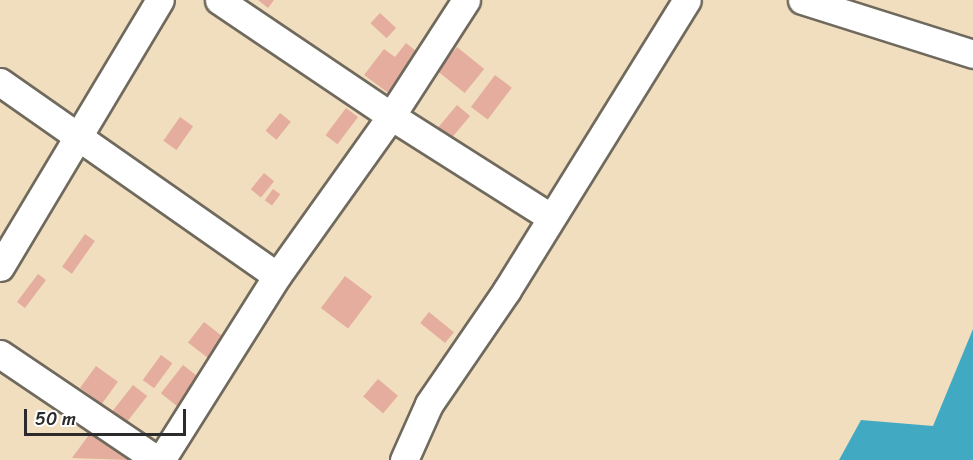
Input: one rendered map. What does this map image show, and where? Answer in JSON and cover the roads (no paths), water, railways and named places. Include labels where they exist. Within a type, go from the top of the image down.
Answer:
[{"type":"street","points":[[0,267],[160,0]]},
{"type":"street","points":[[219,0],[391,116],[550,218]]},
{"type":"street","points":[[0,354],[159,460],[276,276],[391,116],[466,0]]},
{"type":"street","points":[[404,460],[429,404],[550,218],[687,0]]},
{"type":"street","points":[[802,0],[971,49]]},
{"type":"street","points":[[0,82],[79,135],[276,276]]},
{"type":"water","points":[[973,329],[973,460],[839,460],[861,420],[933,426]]}]
